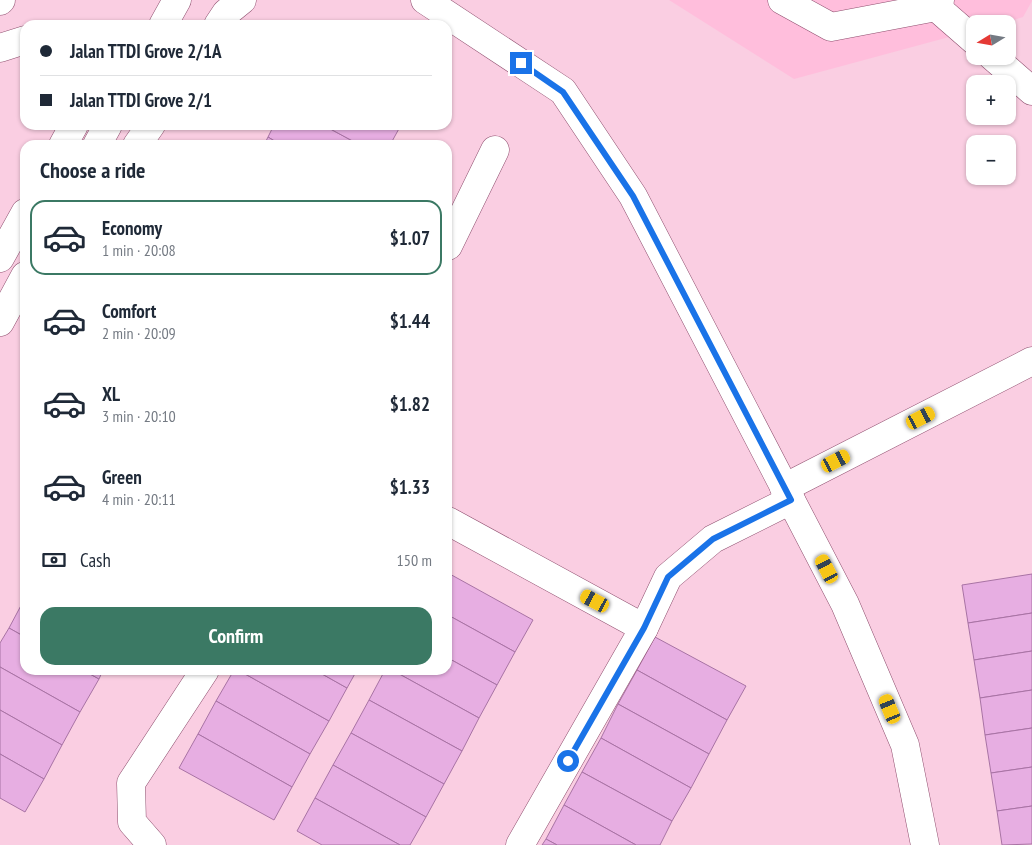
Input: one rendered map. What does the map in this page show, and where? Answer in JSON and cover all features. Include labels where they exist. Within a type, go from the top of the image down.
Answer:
[{"type":"main road","points":[[166,20],[177,0]]},
{"type":"main road","points":[[221,20],[226,13],[242,0]]},
{"type":"main road","points":[[425,0],[563,92],[633,196],[845,604],[905,745],[925,845]]},
{"type":"main road","points":[[782,0],[831,27],[938,3],[966,32]]},
{"type":"main road","points":[[0,48],[20,42]]},
{"type":"main road","points":[[1002,65],[1032,91]]},
{"type":"main road","points":[[452,238],[495,150]]},
{"type":"main road","points":[[0,258],[20,222]]},
{"type":"main road","points":[[0,323],[20,285]]},
{"type":"main road","points":[[0,323],[20,301]]},
{"type":"main road","points":[[520,845],[644,628],[668,577],[713,539],[788,494],[1032,361]]},
{"type":"main road","points":[[452,523],[644,628]]},
{"type":"main road","points":[[152,845],[132,822],[131,783],[202,675]]},
{"type":"shaded area","points":[[669,0],[1032,0],[1023,17],[1016,19],[1016,15],[966,15],[966,32],[794,79]]},
{"type":"building","points":[[272,130],[332,130],[351,140],[273,140],[268,137]]},
{"type":"building","points":[[332,130],[398,130],[393,140],[351,140]]},
{"type":"building","points":[[1032,574],[1032,613],[968,623],[962,585]]},
{"type":"building","points":[[452,575],[533,620],[515,652],[452,617]]},
{"type":"building","points":[[20,607],[20,634],[9,628]]},
{"type":"building","points":[[1032,613],[1032,651],[974,660],[968,623]]},
{"type":"building","points":[[452,617],[515,652],[497,685],[452,660]]},
{"type":"building","points":[[9,628],[20,634],[20,675],[92,675],[99,679],[80,712],[0,667],[0,643]]},
{"type":"building","points":[[655,637],[746,686],[727,720],[637,670]]},
{"type":"building","points":[[1032,651],[1032,690],[980,698],[974,660]]},
{"type":"building","points":[[452,660],[497,685],[479,718],[401,675],[452,675]]},
{"type":"building","points":[[0,667],[80,712],[62,745],[0,710]]},
{"type":"building","points":[[637,670],[727,720],[709,754],[618,704]]},
{"type":"building","points":[[92,675],[101,675],[99,679]]},
{"type":"building","points":[[231,675],[247,675],[329,721],[310,754],[216,701]]},
{"type":"building","points":[[247,675],[324,675],[347,688],[329,721]]},
{"type":"building","points":[[324,675],[354,675],[347,688]]},
{"type":"building","points":[[382,675],[401,675],[479,718],[462,751],[369,700]]},
{"type":"building","points":[[1032,690],[1032,728],[985,735],[980,698]]},
{"type":"building","points":[[369,700],[462,751],[444,784],[351,733]]},
{"type":"building","points":[[216,701],[310,754],[292,787],[198,734]]},
{"type":"building","points":[[618,704],[709,754],[691,788],[601,738]]},
{"type":"building","points":[[0,710],[62,745],[44,779],[0,754]]},
{"type":"building","points":[[1032,728],[1032,767],[991,773],[985,735]]},
{"type":"building","points":[[351,733],[444,784],[426,817],[333,765]]},
{"type":"building","points":[[198,734],[292,787],[274,820],[179,768]]},
{"type":"building","points":[[601,738],[691,788],[672,821],[582,772]]},
{"type":"building","points":[[0,754],[44,779],[25,812],[0,798]]},
{"type":"building","points":[[333,765],[426,817],[410,845],[400,845],[315,798]]},
{"type":"building","points":[[1032,767],[1032,806],[997,811],[991,773]]},
{"type":"building","points":[[582,772],[672,821],[660,845],[636,845],[564,805]]},
{"type":"building","points":[[315,798],[400,845],[322,845],[297,831]]},
{"type":"building","points":[[564,805],[636,845],[557,845],[546,839]]},
{"type":"building","points":[[1032,806],[1032,844],[1002,845],[997,811]]},
{"type":"building","points":[[546,839],[557,845],[542,845]]},
{"type":"route","points":[[521,63],[563,92],[633,196],[791,500],[713,539],[668,577],[644,628],[568,761]]}]
